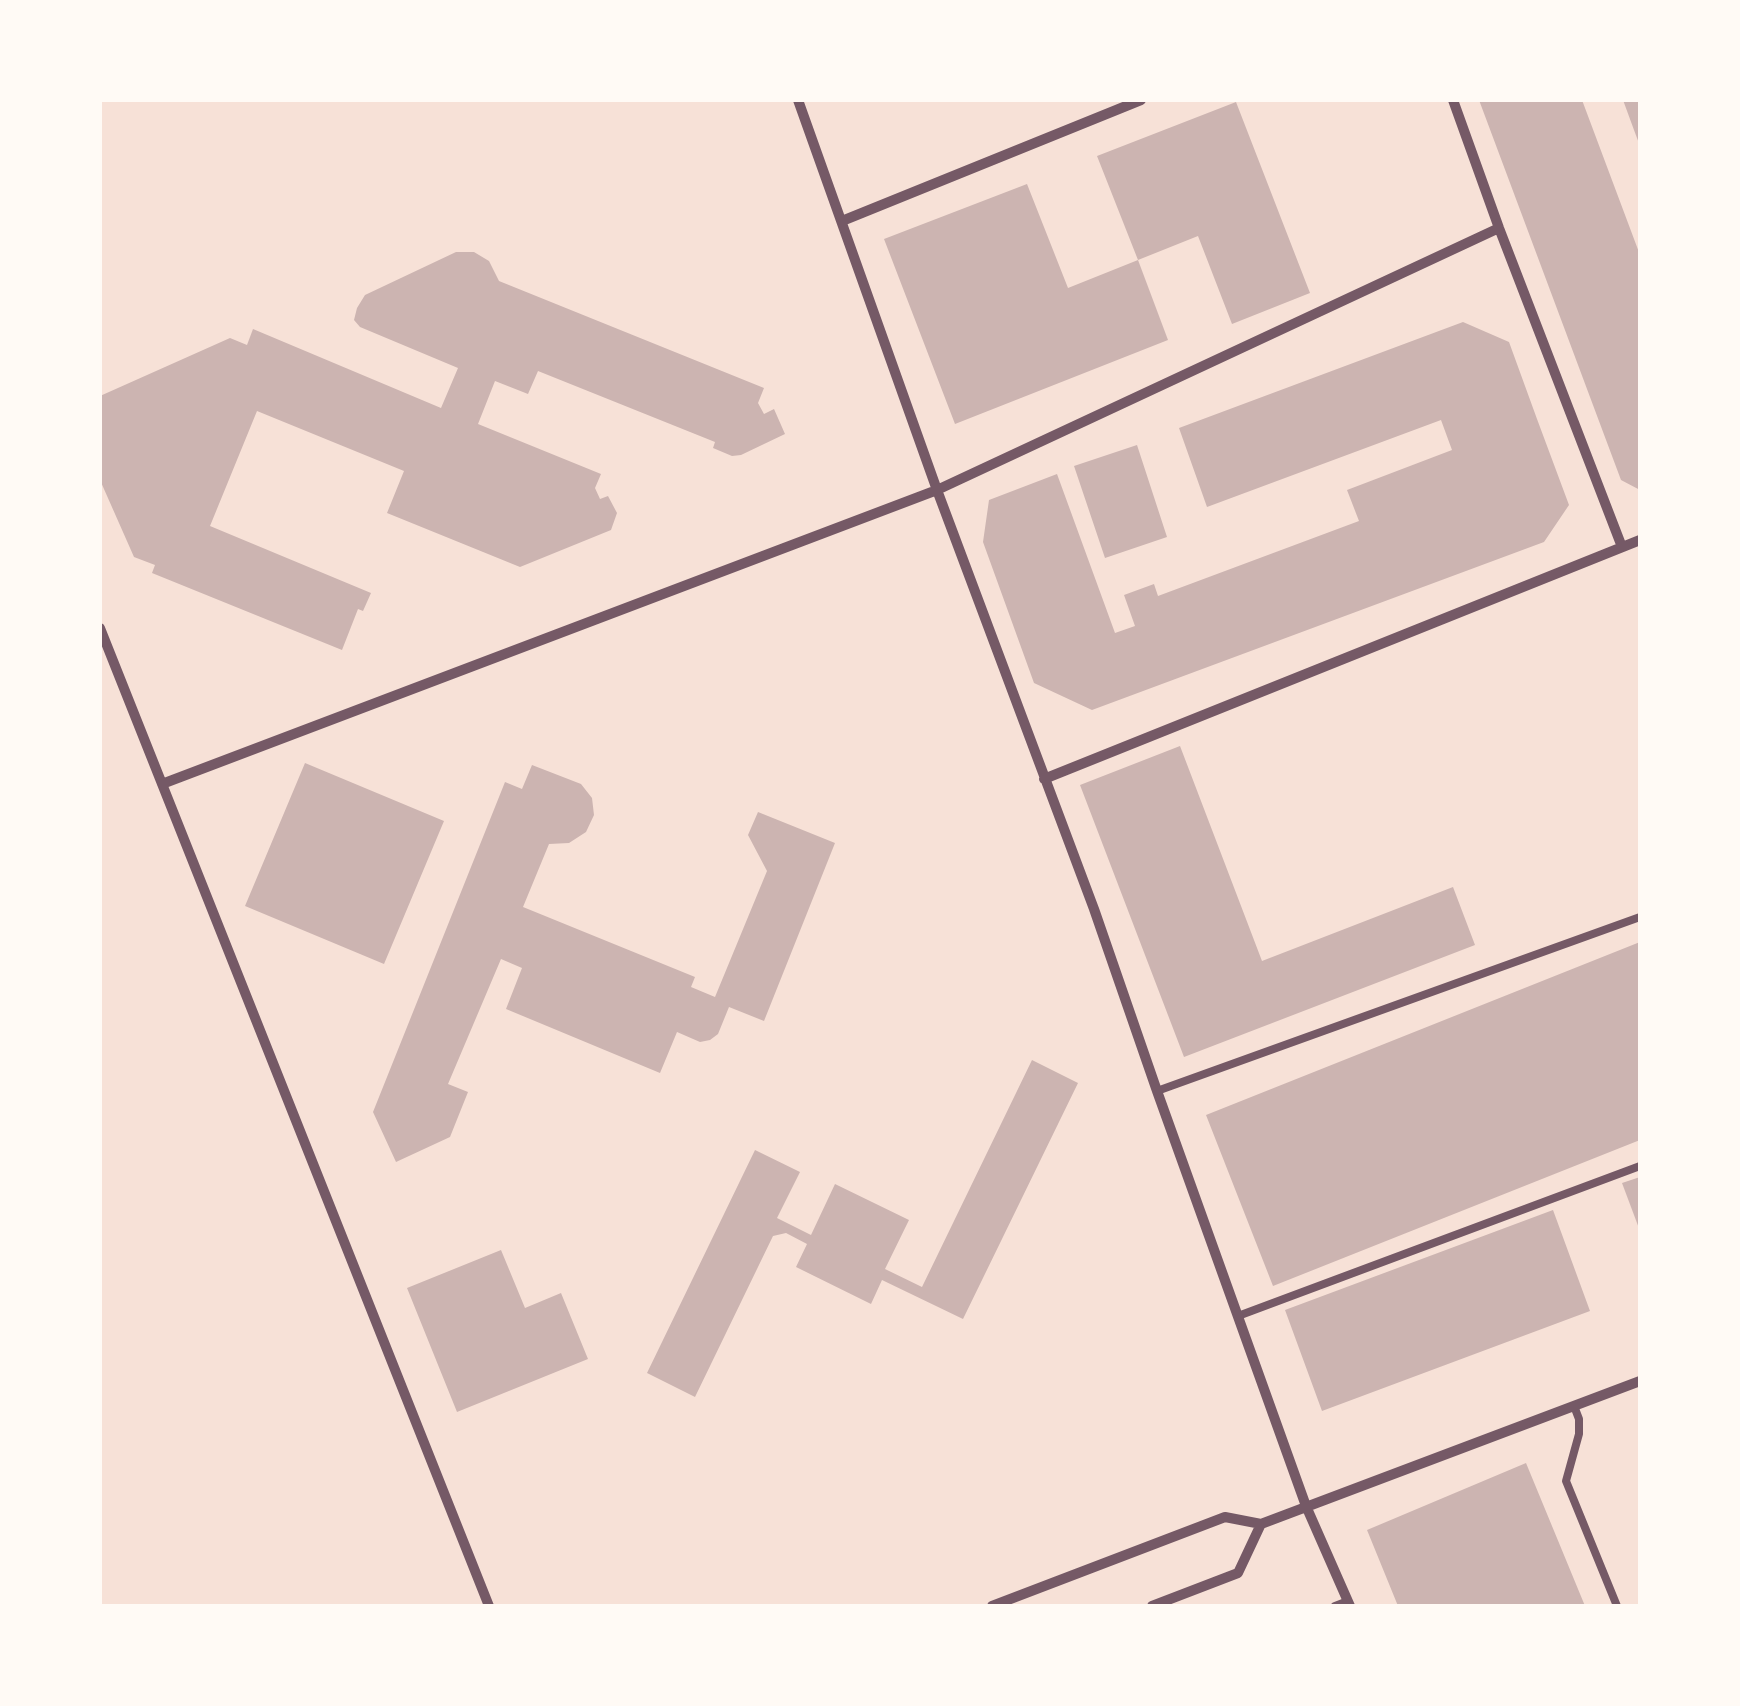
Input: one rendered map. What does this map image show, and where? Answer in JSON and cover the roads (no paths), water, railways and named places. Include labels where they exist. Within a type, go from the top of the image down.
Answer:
[{"type":"street","points":[[842,221],[1141,100]]},
{"type":"street","points":[[1452,100],[1622,547]]},
{"type":"street","points":[[803,101],[937,490],[1094,909],[1306,1506],[1349,1604]]},
{"type":"street","points":[[162,784],[937,490],[1499,228]]},
{"type":"street","points":[[1044,778],[1640,540]]},
{"type":"street","points":[[100,628],[489,1606]]},
{"type":"street","points":[[992,1606],[1225,1517],[1261,1524],[1640,1382]]},
{"type":"street","points":[[1152,1606],[1238,1573],[1261,1524]]},
{"type":"lane","points":[[1157,1091],[1640,916]]},
{"type":"lane","points":[[1238,1316],[1640,1166]]},
{"type":"lane","points":[[1574,1406],[1580,1419],[1579,1434],[1566,1481],[1617,1606]]},
{"type":"lane","points":[[1335,1606],[1349,1604]]}]
